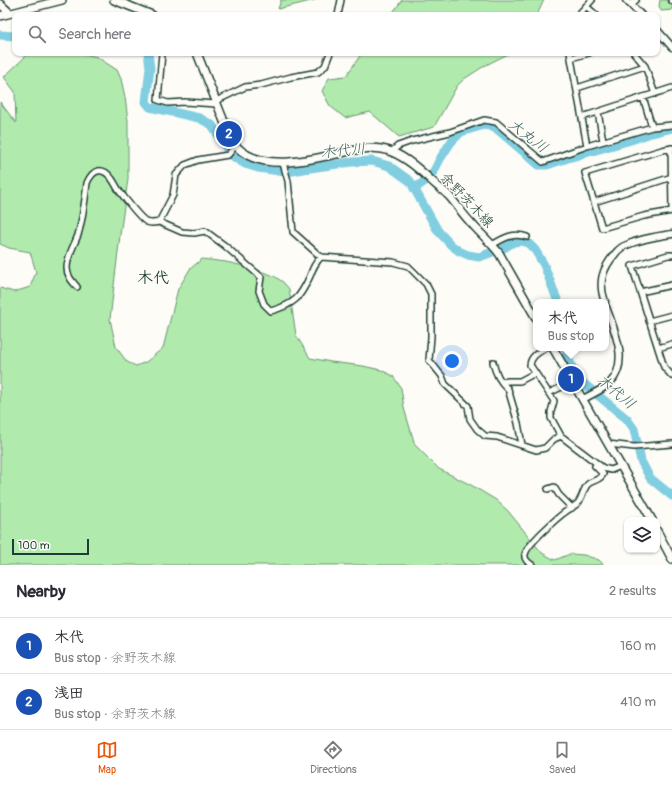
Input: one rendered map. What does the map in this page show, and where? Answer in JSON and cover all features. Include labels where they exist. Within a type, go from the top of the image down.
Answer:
[{"type":"main road","points":[[14,12],[60,0]]},
{"type":"main road","points":[[114,0],[143,12]]},
{"type":"main road","points":[[0,4],[10,13]]},
{"type":"main road","points":[[0,16],[10,13]]},
{"type":"main road","points":[[198,56],[216,103],[235,146]]},
{"type":"main road","name":"余野茨木線","points":[[235,146],[246,155],[256,159],[268,162],[283,163],[322,157],[364,148],[376,148],[402,157],[449,196],[499,253],[533,313]]},
{"type":"main road","points":[[555,351],[572,382],[584,398],[608,444],[650,517]]},
{"type":"main road","points":[[660,537],[672,559]]},
{"type":"street","points":[[339,12],[341,0]]},
{"type":"street","points":[[581,12],[592,0]]},
{"type":"street","points":[[626,0],[638,12]]},
{"type":"street","points":[[631,5],[636,0]]},
{"type":"street","points":[[586,6],[593,12]]},
{"type":"street","points":[[660,33],[672,47]]},
{"type":"street","points":[[162,56],[158,100],[168,103],[216,103],[245,88],[318,72],[325,66],[329,56]]},
{"type":"street","points":[[570,56],[587,146]]},
{"type":"street","points":[[637,56],[645,66],[654,94]]},
{"type":"street","points":[[577,88],[645,66]]},
{"type":"street","points":[[582,117],[672,88]]},
{"type":"street","points":[[643,97],[652,127]]},
{"type":"street","points":[[598,112],[603,141]]},
{"type":"street","points":[[391,152],[398,146],[412,141],[450,132],[484,120],[496,122],[543,162],[603,141],[652,127],[672,125]]},
{"type":"street","points":[[159,222],[173,195],[176,175],[185,165],[198,160],[228,155],[235,146]]},
{"type":"street","points":[[672,148],[672,177],[672,211],[644,216],[602,228],[585,173],[672,148]]},
{"type":"street","points":[[283,163],[288,181],[293,232],[321,257],[393,262],[408,266],[426,284],[431,294],[431,337],[429,360],[442,376],[445,384],[468,406],[470,419],[477,429],[485,436],[497,437],[536,450],[545,448],[554,439],[561,436]]},
{"type":"street","points":[[77,287],[68,274],[67,267],[69,254],[77,237],[90,177],[94,172],[99,170],[104,171],[111,177],[131,206],[146,222],[154,224],[159,222],[182,232],[194,233],[205,231],[224,245],[261,277],[259,291],[264,304],[271,311],[284,307],[298,298],[316,262],[321,257]]},
{"type":"street","points":[[594,202],[672,177]]},
{"type":"street","points":[[603,299],[601,283],[603,274],[608,261],[618,251],[626,245],[654,237],[672,234]]},
{"type":"street","points":[[493,246],[505,238],[517,235],[527,237]]},
{"type":"street","points":[[672,255],[632,266],[664,366],[672,376]]},
{"type":"street","points":[[640,292],[672,285]]},
{"type":"street","points":[[584,398],[609,384],[615,376],[619,366],[620,351],[609,316]]},
{"type":"street","points":[[649,321],[672,316]]},
{"type":"street","points":[[658,348],[672,344]]},
{"type":"street","points":[[541,351],[533,357],[530,361],[530,365],[554,401],[551,418],[561,436],[603,468],[611,470],[621,466]]},
{"type":"street","points":[[493,362],[494,371],[508,390],[514,407],[522,445]]},
{"type":"street","points":[[502,382],[520,381],[535,373]]},
{"type":"street","points":[[548,393],[572,382]]},
{"type":"street","points":[[608,444],[634,447],[672,444]]},
{"type":"street","points":[[532,565],[525,557],[530,546],[548,526],[577,504],[589,483],[602,478],[604,474],[590,459]]},
{"type":"street","points":[[548,489],[554,486],[559,495],[572,508]]},
{"type":"green space","points":[[281,0],[315,0],[278,9]]},
{"type":"green space","points":[[402,0],[544,0],[538,12],[393,12]]},
{"type":"green space","points":[[660,0],[672,0],[672,10],[661,11],[659,6]]},
{"type":"green space","points":[[26,56],[93,56],[97,57],[117,70],[121,79],[128,121],[128,179],[110,319],[116,347],[127,362],[136,366],[146,362],[163,348],[178,289],[190,269],[202,259],[249,267],[274,276],[283,282],[289,289],[296,335],[310,358],[363,366],[381,370],[393,376],[401,388],[404,408],[415,445],[439,469],[471,485],[496,500],[508,511],[542,553],[555,560],[570,554],[584,555],[599,560],[604,565],[0,565],[0,288],[14,292],[30,287],[36,272],[30,252],[9,248],[0,244],[0,102],[16,123],[15,92],[4,77]]},
{"type":"green space","points":[[360,56],[504,56],[464,79],[457,86],[434,127],[399,137],[370,112],[345,118],[330,106],[322,91],[329,78],[346,76]]},
{"type":"waterway","name":"木代川","points":[[0,35],[12,36]]},
{"type":"waterway","name":"木代川","points":[[148,56],[150,68],[146,102],[150,107],[199,118],[212,125],[231,155],[245,164],[258,168],[287,172],[352,162],[372,161],[389,166],[410,181],[438,231],[459,251],[468,255],[479,257],[504,248],[514,242],[521,241],[528,243],[535,250],[544,265],[557,299]]},
{"type":"waterway","name":"大丸川","points":[[414,189],[425,181],[434,171],[451,142],[461,132],[484,125],[497,129],[539,165],[547,165],[672,128]]},
{"type":"waterway","name":"木代川","points":[[566,351],[578,379],[627,419],[634,429],[641,461],[650,478],[672,496]]},
{"type":"place","name":"浅田","points":[[229,134]]},
{"type":"place","name":"木代","points":[[571,379]]},
{"type":"district","name":"木代","points":[[153,278]]}]
